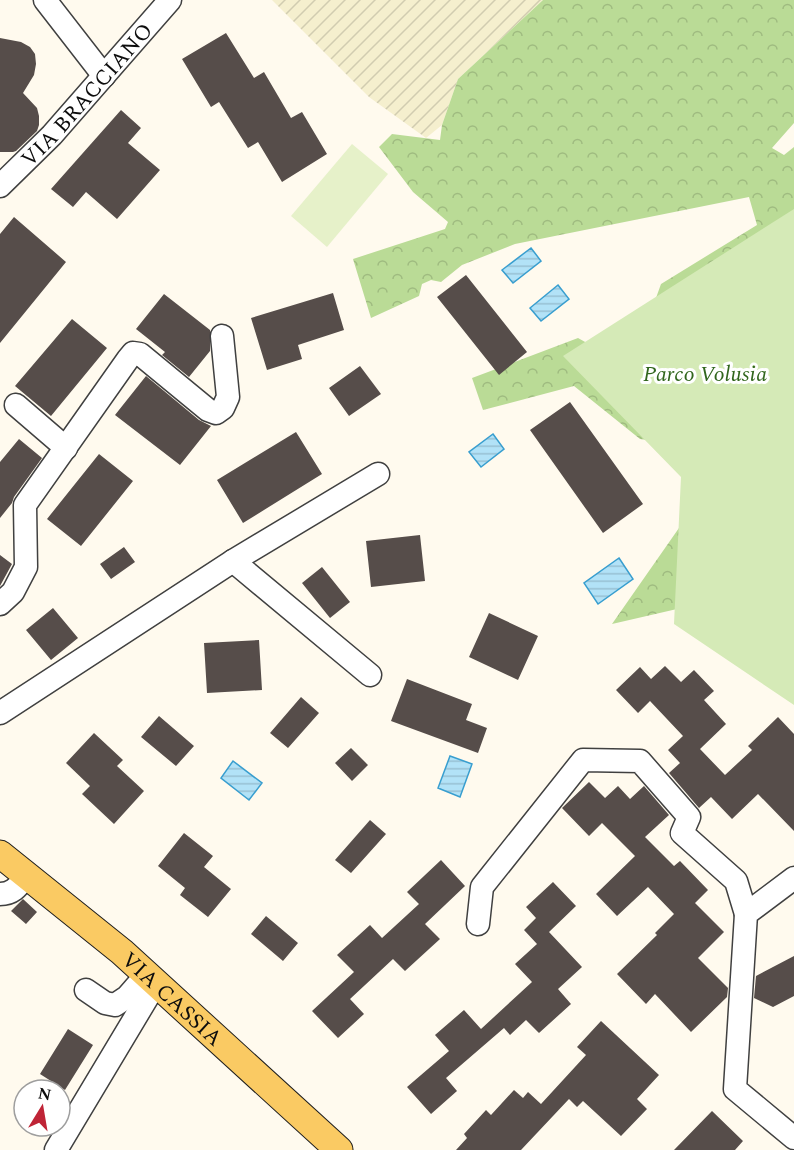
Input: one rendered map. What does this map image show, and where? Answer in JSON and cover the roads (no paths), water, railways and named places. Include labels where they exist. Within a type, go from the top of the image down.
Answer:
[{"type":"main road","name":"VIA CASSIA","points":[[0,854],[86,922],[152,979],[339,1150]]},
{"type":"street","points":[[45,0],[104,76]]},
{"type":"street","name":"VIA BRACCIANO","points":[[0,186],[52,135],[170,0]]},
{"type":"street","points":[[0,604],[13,592],[26,567],[25,505],[134,353],[141,354],[208,410],[216,413],[223,408],[228,397],[222,336]]},
{"type":"street","points":[[16,405],[66,448]]},
{"type":"street","points":[[0,713],[233,561],[378,474]]},
{"type":"street","points":[[233,561],[370,675]]},
{"type":"street","points":[[478,924],[482,886],[584,760],[639,761],[689,817],[682,833],[736,881],[746,914],[735,1089],[794,1138]]},
{"type":"street","points":[[0,894],[13,891],[27,875]]},
{"type":"street","points":[[746,914],[794,878]]},
{"type":"street","points":[[86,990],[105,1003],[115,1005],[152,979]]},
{"type":"street","points":[[56,1150],[152,979]]},
{"type":"water","points":[[531,248],[541,261],[513,283],[502,270]]},
{"type":"water","points":[[558,285],[569,299],[541,321],[530,308]]},
{"type":"water","points":[[493,434],[504,449],[481,467],[469,452]]},
{"type":"water","points":[[619,558],[633,579],[598,604],[584,583]]},
{"type":"water","points":[[450,756],[472,764],[460,797],[438,788]]},
{"type":"water","points":[[233,761],[262,783],[249,800],[221,778]]},
{"type":"park label","name":"Parco Volusia","points":[[705,373]]}]
